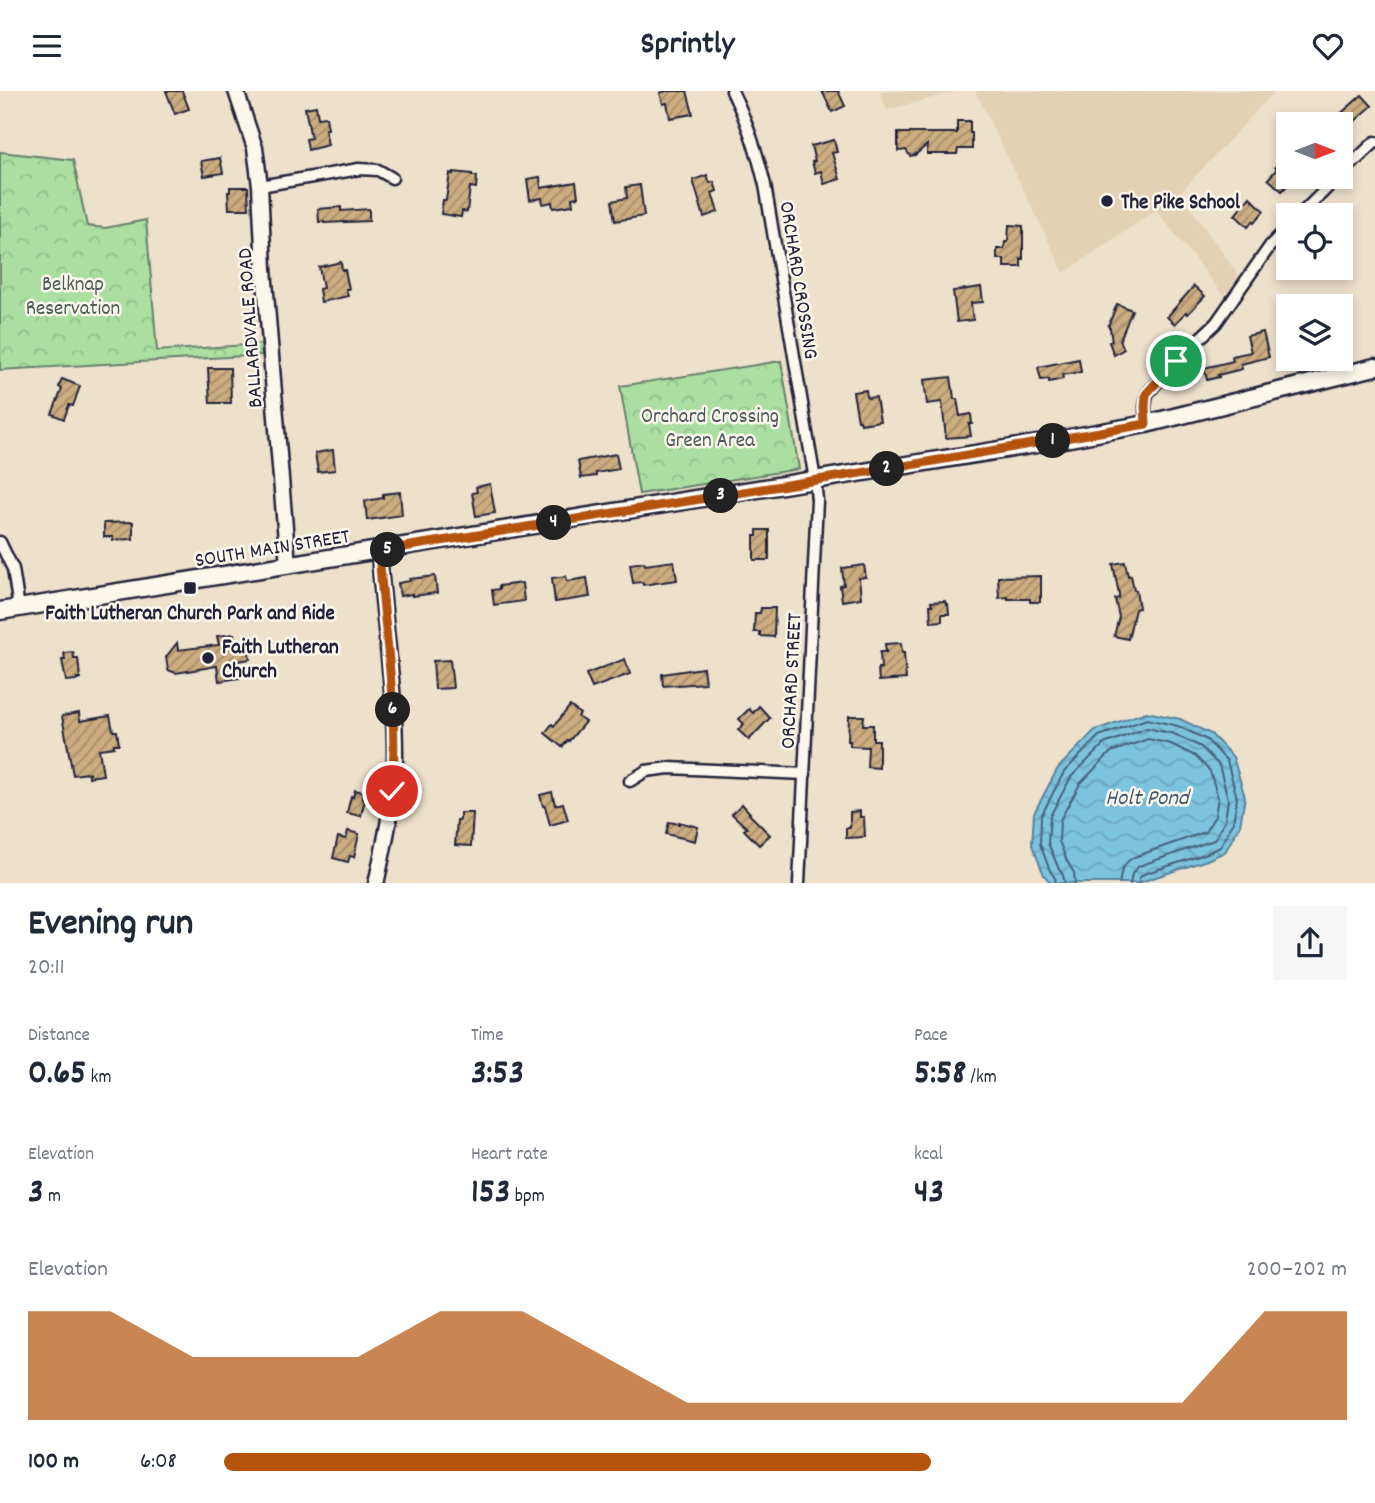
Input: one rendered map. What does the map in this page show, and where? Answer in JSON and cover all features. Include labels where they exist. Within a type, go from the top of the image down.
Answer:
[{"type":"main road","name":"SOUTH MAIN STREET","points":[[0,611],[1037,444],[1146,424],[1375,367]]},
{"type":"street","name":"BALLARDVALE ROAD","points":[[236,91],[255,148],[260,186],[288,565]]},
{"type":"street","name":"ORCHARD CROSSING","points":[[732,91],[750,132],[765,185],[815,480]]},
{"type":"street","points":[[1353,163],[1375,142]]},
{"type":"street","points":[[260,186],[359,169],[378,170],[392,178]]},
{"type":"street","points":[[1312,203],[1326,189]]},
{"type":"street","points":[[1146,424],[1146,394],[1216,323],[1276,240]]},
{"type":"street","name":"ORCHARD STREET","points":[[799,883],[817,500],[815,480]]},
{"type":"street","points":[[0,543],[13,569],[19,608]]},
{"type":"street","points":[[376,883],[387,825],[395,757],[379,551]]},
{"type":"street","points":[[630,781],[646,771],[669,768],[805,774]]},
{"type":"shaded area","points":[[880,91],[958,91],[887,110]]},
{"type":"shaded area","name":"The Pike School","points":[[975,91],[1275,91],[1180,193],[1239,276],[1224,296],[1156,210],[1064,273]]},
{"type":"green space","name":"Belknap Reservation","points":[[0,152],[73,160],[87,226],[105,228],[146,220],[157,351],[261,344],[262,355],[0,370]]},
{"type":"green space","name":"Orchard Crossing Green Area","points":[[781,361],[799,469],[639,494],[620,386]]},
{"type":"water","name":"Holt Pond","points":[[1146,712],[1180,719],[1211,734],[1233,757],[1245,797],[1240,825],[1225,852],[1138,883],[1051,883],[1044,875],[1032,845],[1034,813],[1058,768],[1095,730]]},
{"type":"building","points":[[166,91],[182,91],[189,109],[175,114]]},
{"type":"building","points":[[687,91],[693,114],[670,118],[667,103],[663,104],[660,93]]},
{"type":"building","points":[[822,91],[838,91],[845,106],[832,112]]},
{"type":"building","points":[[1362,95],[1372,106],[1354,122],[1353,112],[1343,112]]},
{"type":"building","points":[[316,106],[318,118],[326,117],[328,145],[308,150],[306,139],[311,138],[305,108]]},
{"type":"building","points":[[957,121],[970,121],[972,149],[958,149],[957,154],[927,154],[927,145],[910,156],[906,150],[898,151],[898,133],[957,133]]},
{"type":"building","points":[[834,140],[837,152],[832,153],[840,179],[824,184],[821,171],[815,173],[811,146]]},
{"type":"building","points":[[220,158],[223,173],[204,176],[201,161]]},
{"type":"building","points":[[1276,170],[1276,186],[1268,179]]},
{"type":"building","points":[[450,173],[477,176],[476,188],[470,187],[467,212],[462,211],[461,217],[441,214]]},
{"type":"building","points":[[707,175],[710,183],[714,182],[717,191],[712,193],[718,212],[704,217],[693,180]]},
{"type":"building","points":[[540,177],[541,188],[576,182],[578,197],[572,198],[573,205],[553,208],[552,202],[543,204],[542,198],[530,200],[527,179]]},
{"type":"building","points":[[640,185],[644,216],[615,221],[612,201],[627,198],[626,187]]},
{"type":"building","points":[[230,187],[248,187],[249,209],[229,209]]},
{"type":"building","points":[[1250,197],[1264,211],[1248,227],[1235,215]]},
{"type":"building","points":[[341,207],[341,211],[369,209],[369,221],[319,222],[318,209]]},
{"type":"building","points":[[1009,225],[1023,226],[1021,267],[1004,267],[1004,259],[997,259],[997,249],[1004,249],[1005,242],[1008,242]]},
{"type":"building","points":[[341,262],[349,289],[346,289],[348,296],[321,302],[319,289],[323,288],[319,267]]},
{"type":"building","points":[[1194,286],[1205,296],[1175,324],[1167,317]]},
{"type":"building","points":[[981,287],[983,302],[971,303],[973,320],[957,322],[953,291]]},
{"type":"building","points":[[1117,304],[1132,310],[1120,340],[1124,349],[1114,355],[1109,342],[1112,341],[1108,326]]},
{"type":"building","points":[[1263,332],[1269,357],[1241,364],[1242,369],[1207,380],[1204,368],[1233,361],[1232,356],[1251,352],[1247,336]]},
{"type":"building","points":[[1079,359],[1081,372],[1062,375],[1063,379],[1049,382],[1049,379],[1041,380],[1038,367]]},
{"type":"building","points":[[208,368],[230,368],[231,403],[210,403]]},
{"type":"building","points":[[951,377],[960,416],[971,414],[971,436],[946,438],[942,402],[927,404],[924,380]]},
{"type":"building","points":[[62,379],[80,386],[73,406],[69,405],[64,419],[52,414],[62,389],[59,387]]},
{"type":"building","points":[[866,390],[867,398],[876,397],[880,421],[861,424],[853,392]]},
{"type":"building","points":[[333,450],[335,470],[318,472],[315,453]]},
{"type":"building","points":[[616,454],[619,469],[581,478],[578,461]]},
{"type":"building","points":[[490,484],[495,513],[476,516],[472,493],[477,492],[476,487]]},
{"type":"building","points":[[400,492],[402,515],[367,520],[365,501],[383,498],[383,494]]},
{"type":"building","points":[[133,522],[133,539],[113,540],[113,537],[104,537],[104,523]]},
{"type":"building","points":[[757,530],[769,530],[769,560],[754,560],[754,536],[757,536]]},
{"type":"building","points":[[674,561],[677,580],[643,585],[642,582],[633,583],[630,564]]},
{"type":"building","points":[[1125,562],[1128,576],[1131,575],[1136,590],[1139,608],[1135,609],[1128,639],[1114,636],[1119,617],[1115,599],[1119,598],[1119,594],[1113,564]]},
{"type":"building","points":[[864,565],[866,577],[859,578],[861,598],[842,601],[842,568]]},
{"type":"building","points":[[435,576],[437,593],[400,596],[398,583]]},
{"type":"building","points":[[566,576],[567,581],[587,578],[590,597],[555,602],[552,578]]},
{"type":"building","points":[[1041,576],[1040,602],[999,598],[998,577]]},
{"type":"building","points":[[522,583],[524,601],[494,605],[492,590],[499,589],[499,586]]},
{"type":"building","points":[[945,601],[949,614],[942,614],[942,621],[931,622],[931,602]]},
{"type":"building","points":[[761,608],[775,608],[774,637],[760,636],[760,632],[754,632],[755,613],[760,613]]},
{"type":"building","name":"Faith Lutheran Church","points":[[234,634],[235,642],[247,641],[250,659],[238,661],[240,678],[219,681],[217,666],[176,673],[168,670],[166,657],[177,643],[178,650],[219,645],[217,636]]},
{"type":"building","points":[[901,643],[906,679],[879,681],[880,652],[886,652],[885,644]]},
{"type":"building","points":[[73,652],[74,658],[78,658],[80,678],[66,681],[62,660],[65,660],[64,653]]},
{"type":"building","points":[[625,659],[630,674],[592,688],[586,674]]},
{"type":"building","points":[[450,660],[453,688],[435,689],[433,661]]},
{"type":"building","points":[[703,668],[705,683],[663,686],[662,674]]},
{"type":"building","points":[[570,706],[585,722],[562,747],[545,733]]},
{"type":"building","points":[[759,706],[770,718],[749,740],[738,730],[744,724],[739,719],[749,709],[753,713]]},
{"type":"building","points":[[79,713],[80,721],[110,716],[113,731],[117,731],[119,744],[99,749],[103,775],[73,775],[62,716]]},
{"type":"building","points":[[849,716],[864,716],[863,725],[873,725],[873,740],[879,740],[879,768],[867,767],[868,747],[850,746]]},
{"type":"building","points":[[355,790],[363,792],[362,799],[365,799],[361,816],[347,813]]},
{"type":"building","points":[[552,792],[555,805],[563,803],[568,820],[550,825],[540,795]]},
{"type":"building","points":[[742,804],[770,835],[759,845],[744,830],[747,828],[732,814]]},
{"type":"building","points":[[860,811],[860,817],[864,817],[865,837],[846,838],[846,828],[850,828],[850,812]]},
{"type":"building","points":[[460,813],[473,813],[471,846],[455,845]]},
{"type":"building","points":[[669,822],[698,827],[695,841],[666,834]]},
{"type":"building","points":[[348,831],[359,834],[354,857],[350,856],[348,862],[333,858],[338,837],[346,839]]},
{"type":"place","name":"The Pike School","points":[[1107,201]]},
{"type":"place","name":"Faith Lutheran Church Park and Ride","points":[[190,588]]},
{"type":"place","name":"Faith Lutheran Church","points":[[208,658]]},
{"type":"route","points":[[392,791],[394,719],[379,551],[1146,424],[1146,394],[1176,361]]}]
